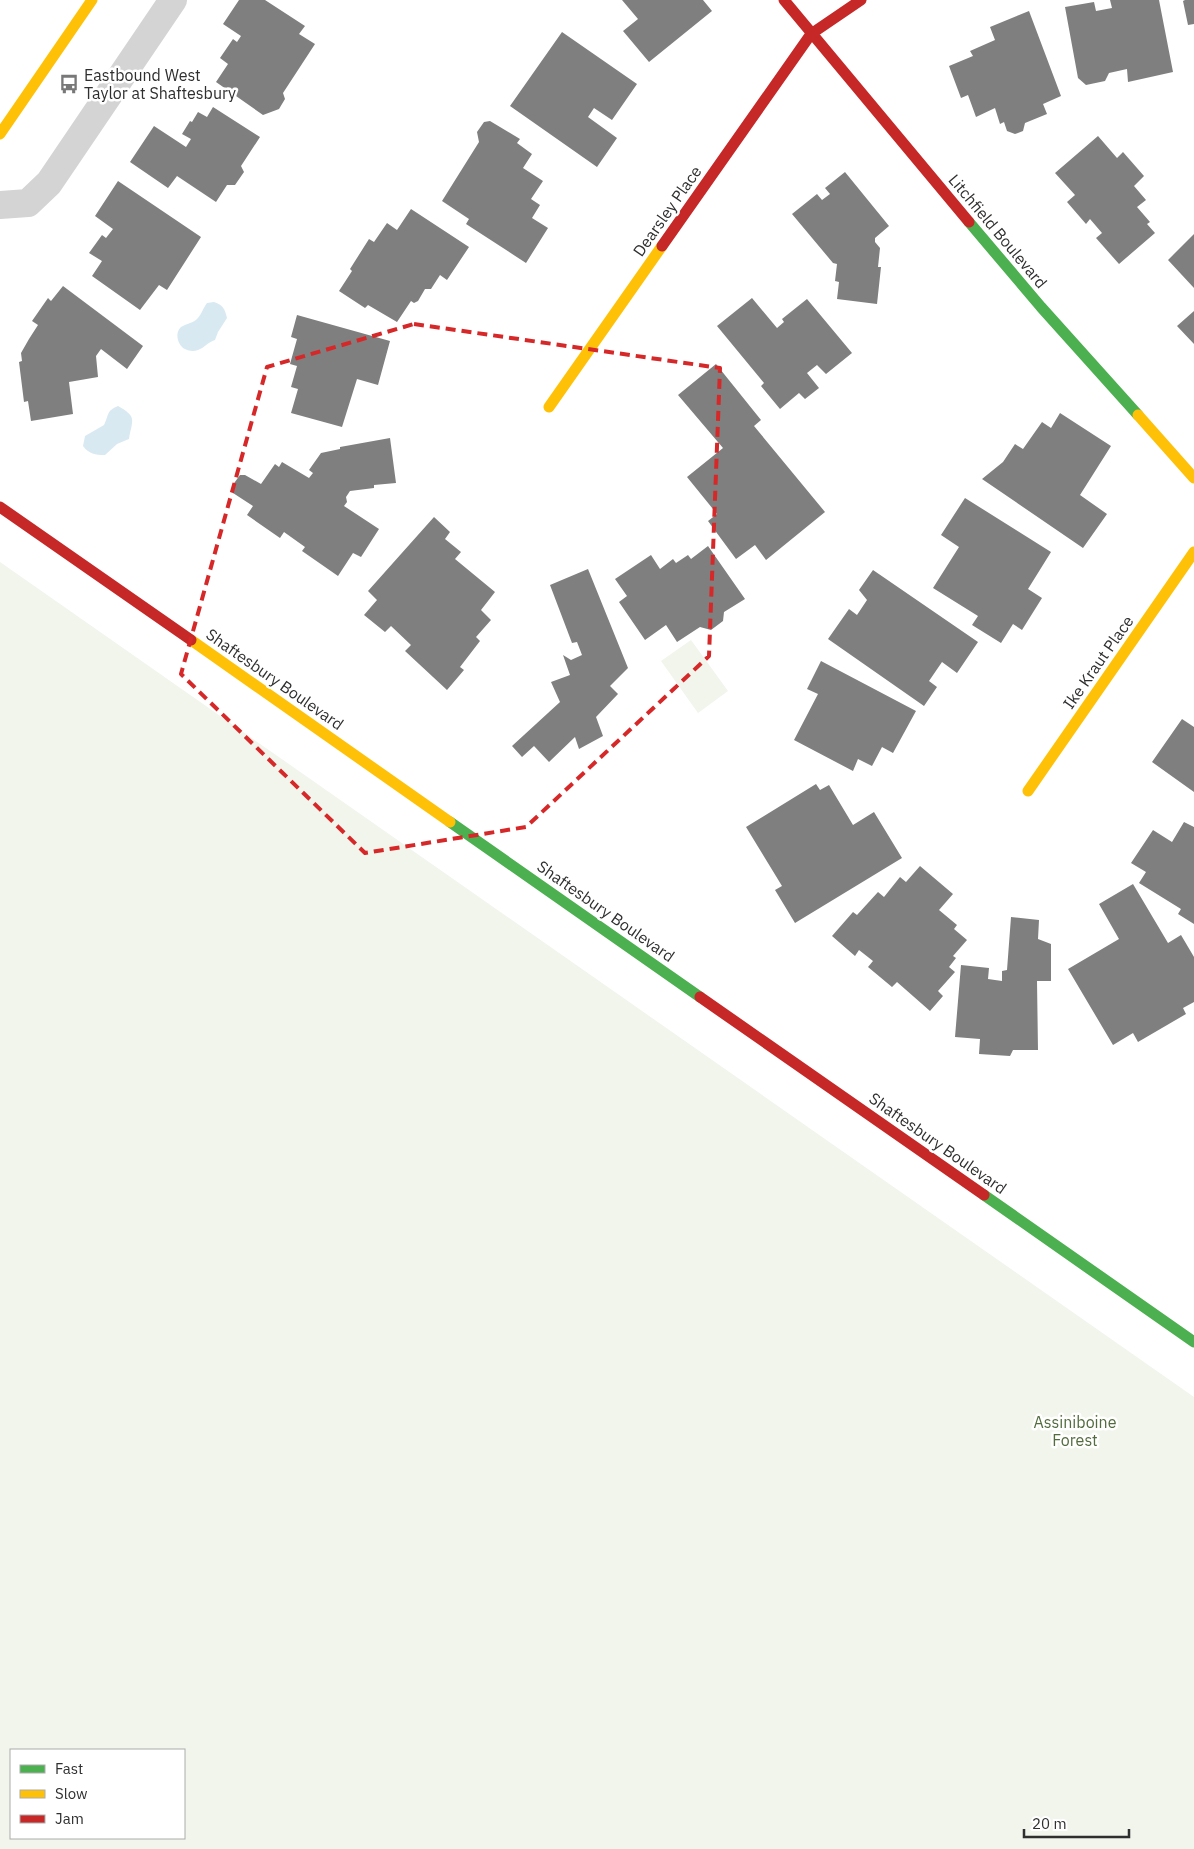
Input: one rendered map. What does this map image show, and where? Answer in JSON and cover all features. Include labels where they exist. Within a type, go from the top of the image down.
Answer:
[{"type":"street","points":[[0,134],[92,0]]},
{"type":"street","points":[[0,205],[28,202],[50,183],[173,0]]},
{"type":"street","name":"Litchfield Boulevard","points":[[784,0],[1041,307],[1194,478]]},
{"type":"street","points":[[811,34],[861,0]]},
{"type":"street","name":"Dearsley Place","points":[[549,407],[811,34]]},
{"type":"street","name":"Shaftesbury Boulevard","points":[[0,506],[1194,1342]]},
{"type":"street","name":"Ike Kraut Place","points":[[1028,791],[1194,552]]},
{"type":"highlighted area","points":[[414,324],[720,368],[709,656],[526,827],[365,853],[181,674],[267,367]]},
{"type":"green space","name":"Assiniboine Forest","points":[[0,562],[1194,1397],[1194,1849],[0,1849]]},
{"type":"green space","points":[[691,640],[728,691],[698,713],[661,661]]},
{"type":"shaded area","points":[[214,302],[220,304],[227,318],[215,340],[196,351],[183,348],[179,343],[179,329],[196,320],[207,303]]},
{"type":"shaded area","points":[[118,406],[131,416],[132,423],[129,439],[117,444],[105,455],[95,454],[85,449],[83,446],[85,436],[104,425],[110,412]]},
{"type":"building","points":[[239,0],[265,0],[305,26],[299,34],[315,44],[283,93],[285,99],[279,109],[263,115],[216,82],[228,64],[220,58],[233,39],[237,42],[241,36],[223,24]]},
{"type":"building","points":[[622,0],[703,0],[712,11],[649,62],[623,31],[638,19]]},
{"type":"building","points":[[1110,0],[1159,0],[1173,72],[1128,82],[1127,69],[1109,73],[1105,81],[1086,85],[1078,78],[1065,7],[1094,2],[1096,11],[1112,8]]},
{"type":"building","points":[[1194,0],[1194,24],[1188,25],[1183,1]]},
{"type":"building","points":[[1029,11],[1061,96],[1043,104],[1047,114],[1025,123],[1023,131],[1015,134],[1007,131],[1004,122],[1000,124],[995,108],[976,117],[968,95],[961,98],[949,66],[973,56],[970,51],[995,40],[990,27]]},
{"type":"building","points":[[562,32],[637,84],[612,120],[594,108],[588,117],[617,138],[597,167],[510,106]]},
{"type":"building","points":[[213,107],[260,137],[241,166],[244,172],[235,185],[227,185],[216,202],[177,176],[168,188],[130,162],[154,126],[186,147],[191,139],[182,134],[190,121],[192,122],[198,112],[207,117]]},
{"type":"building","points":[[490,121],[520,139],[517,143],[532,154],[523,168],[543,181],[531,199],[540,205],[532,218],[548,228],[526,263],[466,224],[469,219],[442,201],[479,142],[477,132],[484,122]]},
{"type":"building","points":[[1098,136],[1117,158],[1123,152],[1144,176],[1134,186],[1146,200],[1137,207],[1150,222],[1147,224],[1155,233],[1119,264],[1096,238],[1102,233],[1090,219],[1086,224],[1067,202],[1075,195],[1055,173]]},
{"type":"building","points":[[845,172],[889,226],[875,238],[875,242],[880,248],[878,267],[881,267],[877,304],[837,299],[839,282],[835,281],[837,264],[833,263],[792,214],[817,194],[822,200],[830,194],[825,188]]},
{"type":"building","points":[[118,181],[201,237],[167,290],[159,285],[140,310],[92,276],[102,261],[89,253],[102,235],[106,238],[113,229],[95,216]]},
{"type":"building","points":[[411,209],[469,247],[447,280],[440,275],[431,289],[425,289],[418,301],[414,303],[411,301],[397,322],[368,305],[365,308],[339,291],[369,239],[374,242],[387,223],[397,230]]},
{"type":"building","points":[[1194,234],[1194,288],[1168,260]]},
{"type":"building","points":[[63,286],[143,346],[127,369],[101,349],[96,356],[98,377],[69,382],[73,414],[31,421],[28,401],[24,402],[19,362],[22,361],[21,353],[38,325],[32,321],[48,298],[51,301]]},
{"type":"building","points":[[752,298],[777,328],[784,322],[782,319],[807,299],[852,353],[826,374],[817,365],[807,373],[819,388],[805,399],[799,393],[780,409],[761,386],[764,383],[717,326]]},
{"type":"building","points":[[1194,311],[1194,344],[1177,326]]},
{"type":"building","points":[[297,315],[390,341],[378,385],[357,379],[342,427],[291,413],[298,389],[291,387],[297,366],[290,364],[297,339],[291,337]]},
{"type":"building","points":[[716,364],[761,420],[754,426],[825,512],[766,560],[755,545],[736,559],[708,521],[717,514],[687,477],[723,448],[678,395]]},
{"type":"building","points":[[1060,413],[1111,446],[1080,495],[1107,514],[1083,548],[982,479],[1003,462],[1015,444],[1023,449],[1042,422],[1051,428]]},
{"type":"building","points":[[390,438],[396,483],[374,485],[374,488],[350,491],[344,506],[379,529],[361,557],[353,553],[338,576],[302,551],[305,547],[284,532],[280,538],[247,515],[253,506],[233,493],[232,486],[240,475],[245,475],[261,484],[275,464],[279,467],[282,462],[309,478],[313,473],[309,470],[321,453],[340,449],[340,447]]},
{"type":"building","points":[[965,498],[1051,552],[1028,589],[1042,598],[1022,630],[1013,624],[1001,643],[972,625],[978,616],[933,588],[959,547],[941,535]]},
{"type":"building","points":[[434,517],[450,532],[445,539],[461,552],[455,559],[495,592],[481,610],[491,620],[476,637],[480,641],[460,667],[464,670],[447,690],[405,651],[411,645],[391,626],[385,632],[364,615],[377,600],[368,591]]},
{"type":"building","points":[[708,546],[745,599],[724,612],[723,621],[711,630],[700,627],[677,642],[666,625],[645,640],[619,602],[627,596],[615,579],[651,555],[660,569],[673,559],[676,563],[688,555],[691,559]]},
{"type":"building","points":[[588,569],[628,668],[610,686],[618,694],[596,717],[603,736],[579,749],[575,737],[549,762],[534,746],[522,757],[512,746],[560,702],[551,682],[570,675],[563,655],[571,660],[582,655],[577,642],[572,643],[550,585]]},
{"type":"building","points":[[873,570],[978,642],[957,673],[942,662],[929,681],[937,687],[924,706],[828,639],[849,609],[857,615],[867,600],[859,590]]},
{"type":"building","points":[[821,661],[916,711],[893,753],[882,747],[872,766],[858,759],[853,771],[794,740],[818,694],[807,689]]},
{"type":"building","points":[[1182,719],[1194,727],[1194,792],[1152,762]]},
{"type":"building","points":[[816,784],[820,790],[829,785],[853,825],[874,812],[902,858],[795,923],[775,890],[782,886],[746,827]]},
{"type":"building","points":[[1184,822],[1194,827],[1194,924],[1178,914],[1181,909],[1139,883],[1146,872],[1131,863],[1153,830],[1172,842]]},
{"type":"building","points":[[920,866],[953,894],[939,910],[957,925],[954,929],[967,940],[953,956],[956,958],[949,967],[955,972],[938,991],[943,996],[930,1011],[897,982],[892,987],[868,967],[873,961],[859,950],[855,956],[832,936],[853,912],[857,915],[878,892],[884,897],[900,877],[906,882]]},
{"type":"building","points":[[1133,884],[1168,943],[1181,935],[1194,957],[1194,1002],[1183,1008],[1186,1014],[1138,1042],[1133,1033],[1113,1045],[1068,969],[1119,939],[1099,904]]},
{"type":"building","points":[[1011,917],[1039,920],[1038,939],[1051,944],[1051,981],[1037,981],[1038,1050],[1013,1050],[1010,1056],[979,1054],[980,1039],[955,1037],[961,965],[989,968],[988,979],[1002,981],[1002,971],[1007,970]]},
{"type":"traffic: fast","points":[[969,222],[1041,307],[1138,415]]},
{"type":"traffic: fast","points":[[450,822],[700,997]]},
{"type":"traffic: fast","points":[[984,1195],[1194,1342]]},
{"type":"traffic: slow","points":[[0,134],[92,0]]},
{"type":"traffic: slow","points":[[549,407],[662,246]]},
{"type":"traffic: slow","points":[[1138,415],[1194,478]]},
{"type":"traffic: slow","points":[[1028,791],[1194,552]]},
{"type":"traffic: slow","points":[[191,640],[450,822]]},
{"type":"traffic: jam","points":[[784,0],[969,222]]},
{"type":"traffic: jam","points":[[662,246],[811,34],[861,0]]},
{"type":"traffic: jam","points":[[0,507],[191,640]]},
{"type":"traffic: jam","points":[[700,997],[984,1195]]},
{"type":"place","name":"Eastbound West Taylor at Shaftesbury","points":[[69,84]]}]
